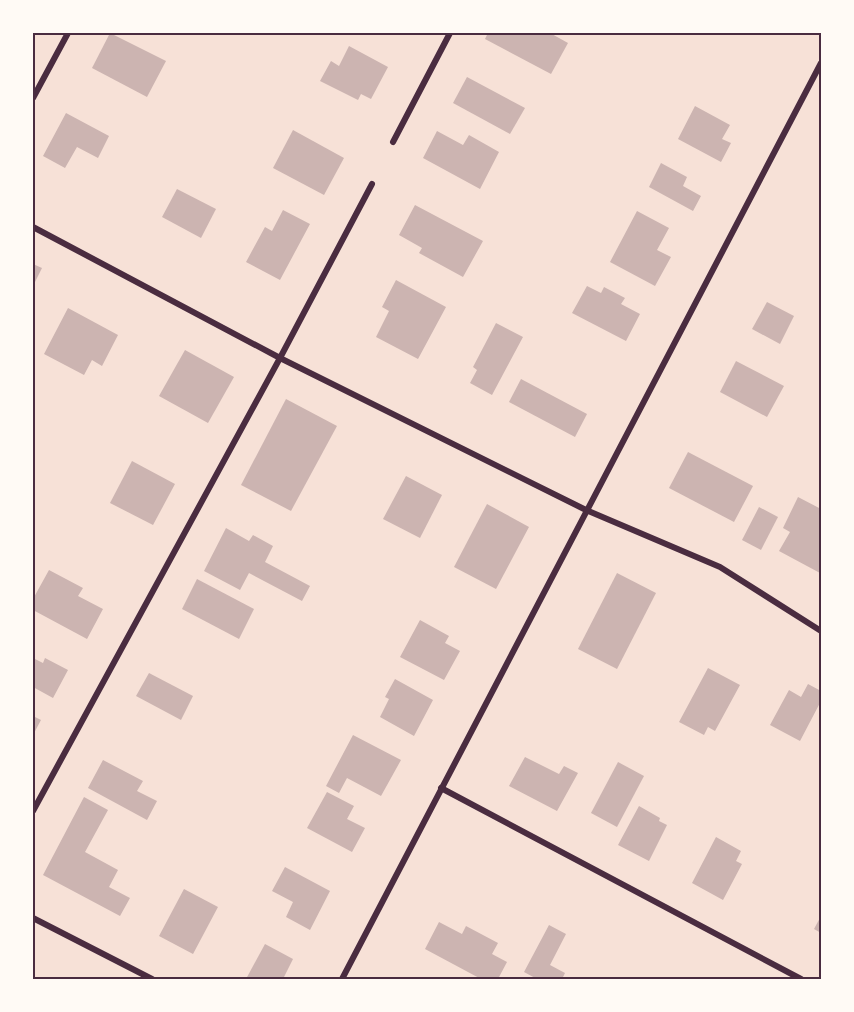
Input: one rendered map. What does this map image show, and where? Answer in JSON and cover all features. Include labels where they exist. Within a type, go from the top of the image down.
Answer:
[{"type":"street","points":[[33,98],[68,33]]},
{"type":"street","points":[[393,142],[450,33]]},
{"type":"street","points":[[342,979],[821,63]]},
{"type":"street","points":[[33,811],[280,358],[372,184]]},
{"type":"street","points":[[33,227],[280,358],[586,510],[720,567],[821,631]]},
{"type":"street","points":[[441,788],[801,979]]},
{"type":"street","points":[[33,918],[152,979]]},
{"type":"building","points":[[110,33],[166,61],[147,97],[92,68]]},
{"type":"building","points":[[488,33],[550,33],[568,43],[551,74],[485,39]]},
{"type":"building","points":[[349,46],[388,67],[371,99],[361,94],[358,100],[320,81],[331,61],[339,66]]},
{"type":"building","points":[[467,77],[525,108],[510,134],[453,103]]},
{"type":"building","points":[[695,106],[730,125],[722,139],[731,143],[721,162],[678,139]]},
{"type":"building","points":[[66,113],[109,136],[98,158],[77,147],[65,168],[43,156]]},
{"type":"building","points":[[293,130],[344,158],[324,195],[273,168]]},
{"type":"building","points":[[437,131],[463,145],[469,135],[499,152],[480,189],[423,158]]},
{"type":"building","points":[[661,163],[687,177],[683,186],[701,196],[693,211],[649,187]]},
{"type":"building","points":[[177,189],[216,209],[201,238],[162,217]]},
{"type":"building","points":[[415,205],[483,241],[463,277],[419,253],[422,248],[399,235]]},
{"type":"building","points":[[283,210],[310,224],[280,280],[246,262],[265,227],[272,231]]},
{"type":"building","points":[[637,211],[669,228],[657,250],[671,257],[655,286],[610,262]]},
{"type":"building","points":[[33,264],[42,268],[33,286]]},
{"type":"building","points":[[396,280],[446,307],[418,359],[376,337],[389,311],[382,307]]},
{"type":"building","points":[[587,286],[601,293],[604,287],[625,298],[621,304],[640,314],[626,341],[572,313]]},
{"type":"building","points":[[767,302],[794,316],[780,344],[752,329]]},
{"type":"building","points":[[68,308],[118,335],[102,366],[92,360],[84,375],[44,354]]},
{"type":"building","points":[[496,323],[523,337],[492,395],[470,383],[477,370],[473,367]]},
{"type":"building","points":[[185,350],[234,377],[208,423],[159,396]]},
{"type":"building","points":[[736,361],[784,386],[767,417],[720,392]]},
{"type":"building","points":[[521,379],[587,414],[575,437],[509,402]]},
{"type":"building","points":[[286,399],[337,426],[291,511],[241,485]]},
{"type":"building","points":[[688,452],[753,486],[734,522],[669,488]]},
{"type":"building","points":[[132,461],[175,484],[153,525],[110,503]]},
{"type":"building","points":[[406,476],[442,495],[420,538],[383,519]]},
{"type":"building","points":[[798,497],[821,509],[820,573],[779,551],[790,532],[783,528]]},
{"type":"building","points":[[487,504],[529,527],[496,589],[454,567]]},
{"type":"building","points":[[759,507],[778,517],[761,550],[742,540]]},
{"type":"building","points":[[226,528],[249,541],[253,535],[273,546],[265,562],[310,586],[302,601],[249,573],[240,590],[204,571]]},
{"type":"building","points":[[49,570],[83,588],[78,596],[103,609],[87,639],[33,610],[33,599]]},
{"type":"building","points":[[617,573],[656,593],[617,669],[578,649]]},
{"type":"building","points":[[197,579],[254,609],[239,639],[182,609]]},
{"type":"building","points":[[420,620],[449,636],[445,643],[460,651],[444,680],[400,657]]},
{"type":"building","points":[[33,658],[43,663],[45,658],[68,670],[53,698],[33,687]]},
{"type":"building","points":[[708,668],[740,685],[715,731],[708,727],[704,735],[679,722]]},
{"type":"building","points":[[149,673],[193,696],[181,720],[136,696]]},
{"type":"building","points":[[395,679],[433,700],[414,736],[380,717],[389,699],[385,697]]},
{"type":"building","points":[[808,684],[821,691],[821,701],[800,741],[770,725],[789,690],[801,697]]},
{"type":"building","points":[[33,716],[41,720],[33,735]]},
{"type":"building","points":[[353,735],[401,760],[381,796],[347,778],[339,793],[326,786]]},
{"type":"building","points":[[525,757],[559,774],[564,766],[578,773],[557,811],[509,786]]},
{"type":"building","points":[[103,760],[143,781],[137,791],[157,801],[147,820],[88,788]]},
{"type":"building","points":[[618,762],[644,776],[617,827],[591,813]]},
{"type":"building","points":[[327,792],[354,806],[347,819],[365,828],[352,852],[307,828]]},
{"type":"building","points":[[84,797],[108,810],[85,852],[118,870],[109,887],[130,898],[120,916],[43,875]]},
{"type":"building","points":[[639,806],[660,818],[659,821],[667,825],[649,861],[618,845]]},
{"type":"building","points":[[716,837],[741,851],[736,861],[742,864],[723,900],[692,883]]},
{"type":"building","points":[[285,867],[330,891],[310,930],[286,917],[293,902],[272,891]]},
{"type":"building","points":[[184,889],[218,907],[193,954],[159,936]]},
{"type":"building","points":[[821,916],[821,933],[814,929]]},
{"type":"building","points":[[439,922],[462,934],[466,926],[498,943],[492,954],[507,962],[498,979],[481,979],[425,949]]},
{"type":"building","points":[[549,925],[566,934],[550,965],[565,973],[562,979],[537,979],[524,972]]},
{"type":"building","points":[[265,944],[293,959],[283,979],[246,979]]}]
